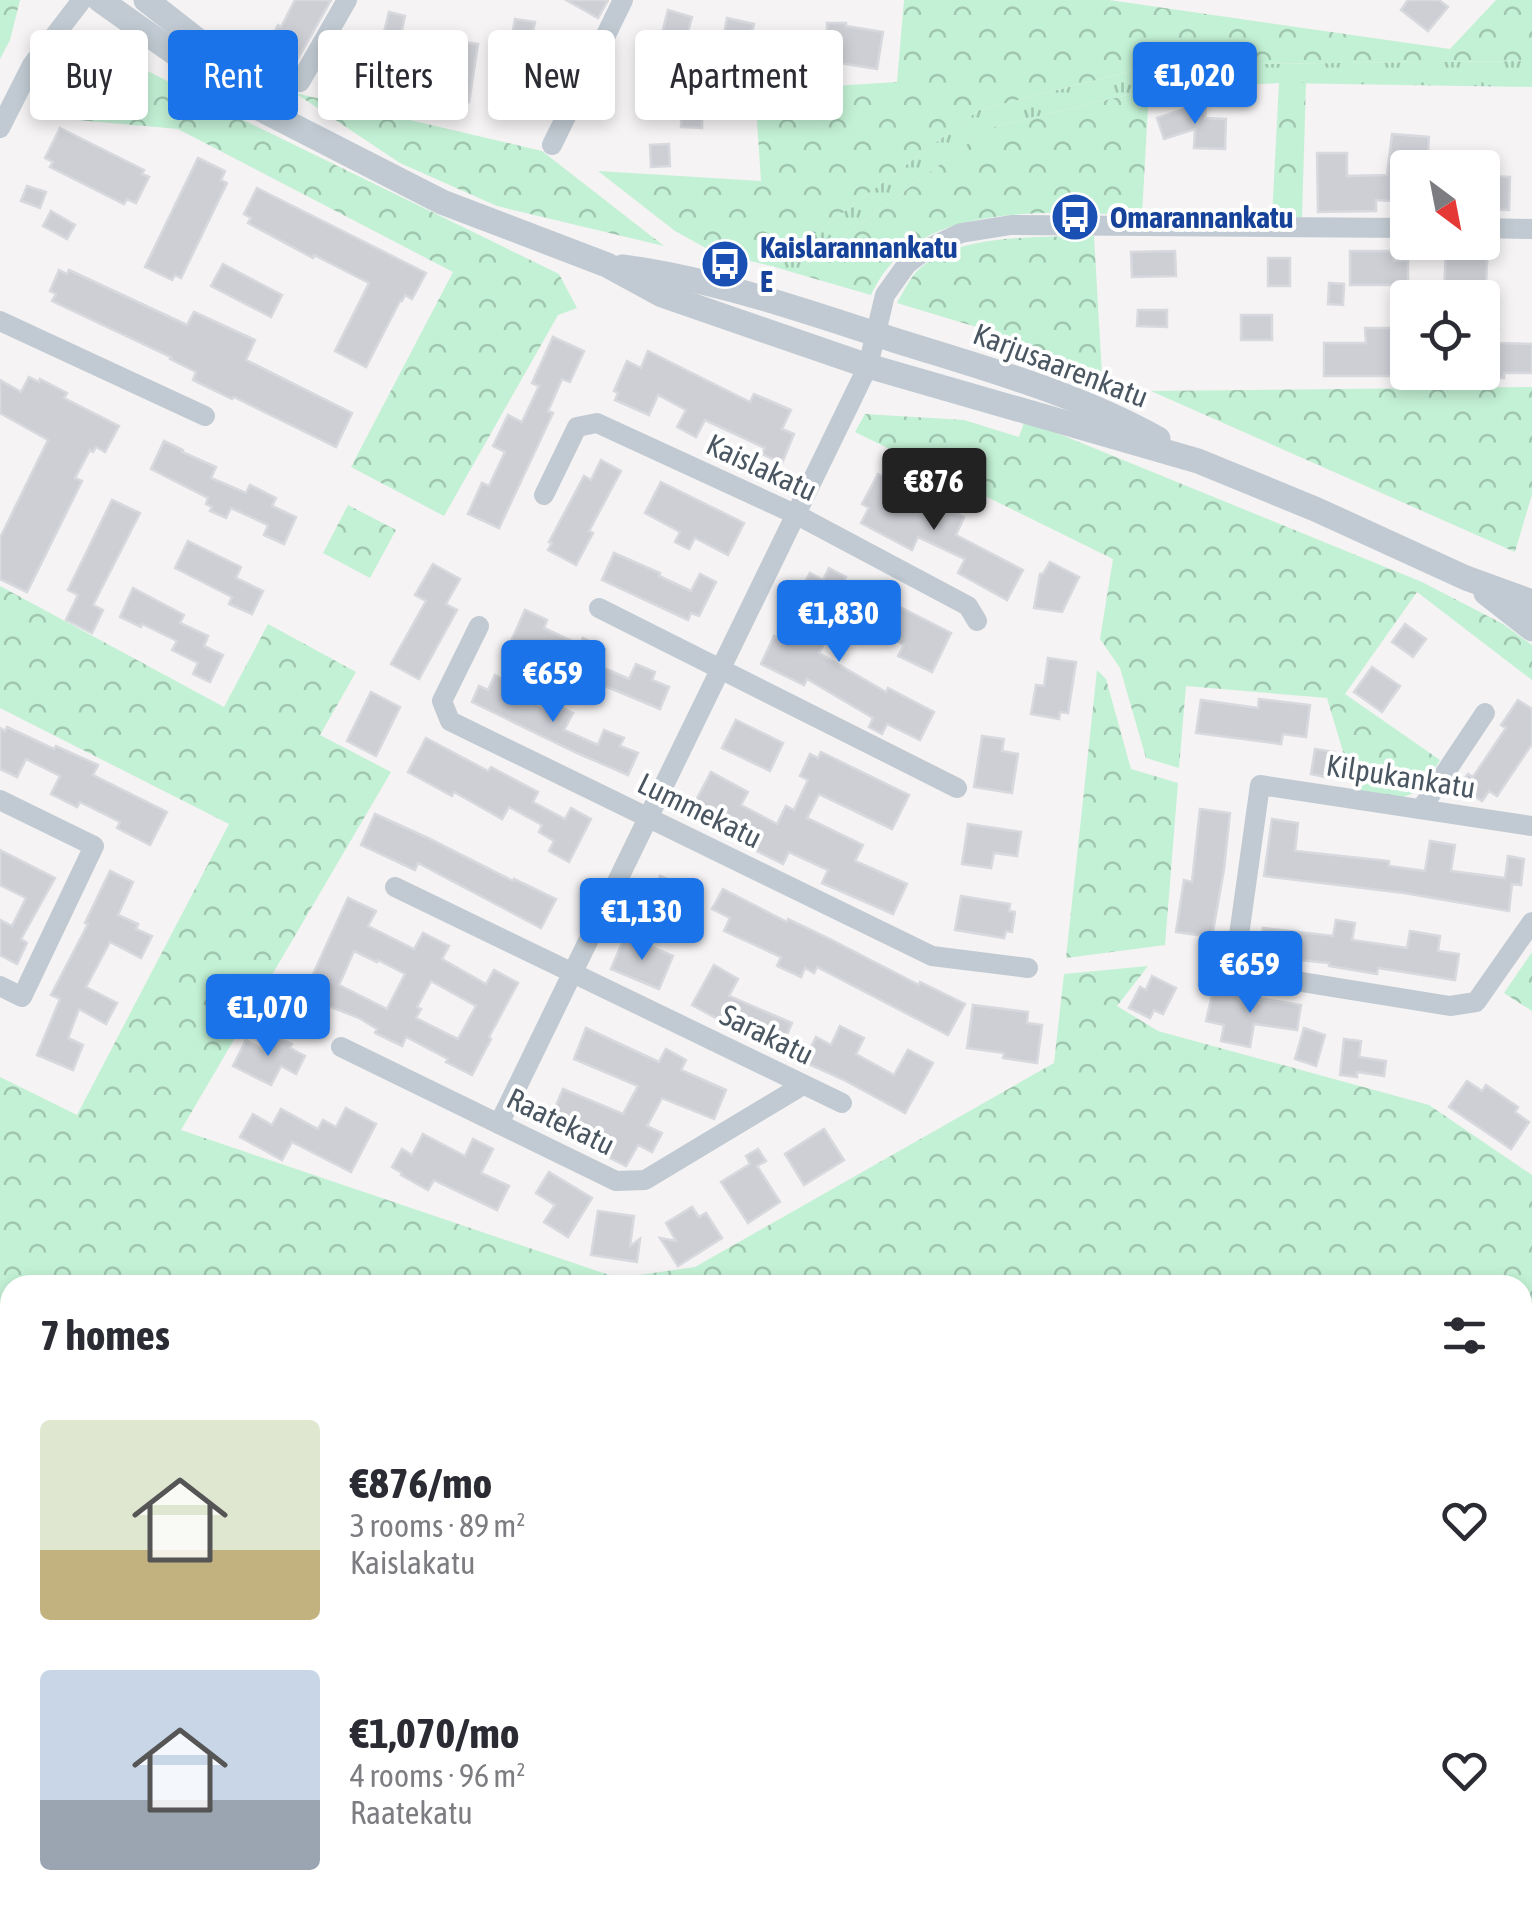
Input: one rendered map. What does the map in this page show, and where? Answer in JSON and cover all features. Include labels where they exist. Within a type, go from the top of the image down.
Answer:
[{"type":"street","points":[[0,128],[32,66],[82,0]]},
{"type":"street","name":"Karjusaarenkatu","points":[[100,0],[237,97],[442,202],[607,265],[662,294],[726,319],[868,366],[1198,461],[1314,508],[1466,578],[1532,602]]},
{"type":"street","name":"Karjusaarenkatu","points":[[146,0],[328,144]]},
{"type":"street","points":[[300,82],[347,0]]},
{"type":"street","points":[[552,145],[623,0]]},
{"type":"street","points":[[500,1124],[868,366],[884,295],[907,264],[927,249],[960,234],[1011,225],[1390,228]]},
{"type":"street","points":[[1500,228],[1532,229]]},
{"type":"street","name":"Karjusaarenkatu","points":[[607,265],[667,272],[1012,377],[1124,420],[1198,461]]},
{"type":"street","points":[[0,321],[205,416]]},
{"type":"street","name":"Kaislakatu","points":[[544,496],[577,427],[596,423],[796,515],[968,606],[977,621]]},
{"type":"street","name":"Karjusaarenkatu","points":[[1466,578],[1532,629]]},
{"type":"street","points":[[599,608],[957,788]]},
{"type":"street","name":"Lummekatu","points":[[479,626],[442,702],[450,721],[932,956],[1028,968]]},
{"type":"street","points":[[1421,809],[1484,713]]},
{"type":"street","name":"Kilpukankatu","points":[[1532,826],[1260,785],[1234,971],[1450,1006],[1476,1002],[1532,922]]},
{"type":"street","points":[[0,800],[94,846],[22,997],[0,986]]},
{"type":"street","name":"Sarakatu","points":[[395,887],[842,1104]]},
{"type":"street","name":"Raatekatu","points":[[341,1048],[616,1180],[646,1180],[803,1085]]},
{"type":"green space","points":[[0,0],[20,0],[10,40],[0,59]]},
{"type":"green space","points":[[904,0],[1109,0],[1450,49],[1496,0],[1532,0],[1532,61],[1155,65],[979,110],[772,266],[715,253],[675,231],[598,171],[761,181],[757,120],[843,120],[843,85],[897,82]]},
{"type":"green space","points":[[1532,61],[1532,87],[1279,83],[1149,90],[989,128],[795,273],[772,266],[979,110],[1155,65]]},
{"type":"green space","points":[[148,71],[168,81],[168,120],[243,120],[559,274],[577,308],[558,315],[444,516],[351,467],[453,272],[178,129],[78,120],[148,120]]},
{"type":"green space","points":[[1279,83],[1306,83],[1302,217],[1272,217]]},
{"type":"green space","points":[[1149,90],[1142,215],[1029,214],[953,226],[920,241],[892,263],[871,295],[795,273],[989,128]]},
{"type":"green space","points":[[298,94],[318,98],[318,108],[298,95]]},
{"type":"green space","points":[[336,120],[410,120],[542,151],[664,246],[497,206],[400,163]]},
{"type":"green space","points":[[1094,236],[1102,375],[1013,338],[897,303],[913,276],[929,261],[949,251],[998,240]]},
{"type":"green space","points":[[1532,387],[1532,494],[1515,552],[1151,391],[1500,390]]},
{"type":"green space","points":[[865,414],[964,420],[1019,437],[1025,420],[1422,582],[1503,624],[1532,645],[1532,680],[1417,592],[1345,694],[1440,760],[1422,790],[1398,799],[1355,792],[1327,698],[1186,686],[1179,768],[1146,758],[1120,668],[1100,639],[1113,559],[855,432]]},
{"type":"green space","points":[[348,505],[396,530],[370,578],[323,553]]},
{"type":"green space","points":[[0,586],[224,707],[268,624],[356,672],[320,735],[391,772],[181,1130],[609,1275],[0,1275],[0,1077],[77,1115],[229,824],[0,708]]},
{"type":"green space","points":[[1097,670],[1106,679],[1131,769],[1178,783],[1165,945],[1066,958]]},
{"type":"green space","points":[[1532,952],[1532,1011],[1504,993]]},
{"type":"green space","points":[[1148,966],[1117,1006],[1158,1031],[1429,1105],[1532,1175],[1532,1275],[639,1275],[695,1267],[1054,1063],[1064,974]]},
{"type":"building","points":[[295,0],[331,0],[298,58],[298,30],[275,30],[278,25],[281,27]]},
{"type":"building","points":[[566,0],[608,0],[598,18]]},
{"type":"building","points":[[1408,0],[1439,0],[1448,7],[1428,31],[1401,10]]},
{"type":"building","points":[[668,10],[692,17],[689,30],[663,30]]},
{"type":"building","points":[[389,12],[405,16],[402,30],[384,30]]},
{"type":"building","points":[[727,18],[754,24],[753,30],[725,30]]},
{"type":"building","points":[[515,19],[535,22],[533,30],[513,30]]},
{"type":"building","points":[[827,23],[846,23],[883,32],[877,69],[843,64],[843,30],[827,30]]},
{"type":"building","points":[[468,42],[478,44],[468,102]]},
{"type":"building","points":[[1193,106],[1206,106],[1205,118],[1226,119],[1225,149],[1194,148],[1195,129],[1164,139],[1157,118]]},
{"type":"building","points":[[681,120],[702,120],[702,128],[681,127]]},
{"type":"building","points":[[60,128],[144,170],[142,174],[149,177],[136,203],[127,199],[124,204],[50,167],[53,162],[45,158]]},
{"type":"building","points":[[1392,134],[1429,137],[1428,150],[1390,150]]},
{"type":"building","points":[[669,144],[670,166],[651,167],[650,145]]},
{"type":"building","points":[[1390,150],[1390,201],[1376,200],[1376,211],[1318,212],[1317,153],[1347,153],[1347,176],[1387,175]]},
{"type":"building","points":[[198,158],[225,171],[221,180],[227,183],[181,278],[175,275],[172,280],[145,267]]},
{"type":"building","points":[[1500,177],[1510,177],[1509,210],[1500,210]]},
{"type":"building","points":[[27,186],[46,192],[40,208],[21,201]]},
{"type":"building","points":[[257,188],[426,273],[412,299],[405,295],[400,301],[366,367],[335,351],[369,283],[248,223],[251,218],[244,214]]},
{"type":"building","points":[[51,211],[75,225],[67,239],[43,226]]},
{"type":"building","points":[[1175,251],[1176,276],[1132,277],[1131,252]]},
{"type":"building","points":[[1350,251],[1390,251],[1390,260],[1408,260],[1408,280],[1390,280],[1390,285],[1350,285]]},
{"type":"building","points":[[1268,258],[1290,258],[1290,286],[1268,286]]},
{"type":"building","points":[[1445,260],[1487,260],[1486,280],[1445,280]]},
{"type":"building","points":[[223,264],[282,295],[271,317],[211,286]]},
{"type":"building","points":[[59,270],[67,274],[69,270],[187,325],[194,312],[255,340],[246,360],[352,413],[336,447],[193,380],[196,372],[171,357],[52,301],[56,294],[50,291]]},
{"type":"building","points":[[1329,283],[1344,284],[1343,305],[1328,304]]},
{"type":"building","points":[[1138,310],[1167,310],[1167,327],[1137,326]]},
{"type":"building","points":[[1241,315],[1272,315],[1272,340],[1241,340]]},
{"type":"building","points":[[1365,328],[1390,328],[1390,376],[1324,376],[1324,343],[1366,343]]},
{"type":"building","points":[[553,337],[584,351],[570,382],[562,379],[548,411],[553,413],[499,528],[468,514],[482,483],[489,486],[505,452],[493,446],[508,415],[522,422],[539,386],[532,383]]},
{"type":"building","points":[[1500,343],[1532,344],[1532,373],[1504,373],[1504,378],[1500,378]]},
{"type":"building","points":[[648,351],[750,402],[754,394],[791,410],[782,429],[794,434],[782,463],[762,454],[765,448],[705,420],[696,437],[677,427],[686,410],[658,395],[649,415],[615,400],[618,393],[614,391],[627,361],[641,368]]},
{"type":"building","points":[[29,377],[67,393],[64,398],[119,426],[105,452],[96,447],[93,452],[90,450],[75,478],[82,481],[27,592],[0,579],[0,538],[48,440],[0,413],[0,380],[21,392]]},
{"type":"building","points":[[164,441],[216,467],[211,478],[246,493],[250,485],[276,498],[272,506],[296,517],[284,544],[264,535],[268,525],[231,508],[226,518],[210,511],[208,498],[151,469]]},
{"type":"building","points":[[601,460],[621,471],[576,565],[548,550],[552,543],[549,542],[584,476],[591,480]]},
{"type":"building","points":[[878,474],[964,517],[956,535],[1023,570],[1007,600],[958,573],[965,559],[918,537],[912,550],[861,523],[869,508],[862,504]]},
{"type":"building","points":[[661,482],[744,523],[728,555],[695,538],[689,549],[675,542],[680,532],[645,513]]},
{"type":"building","points":[[112,500],[140,513],[93,605],[103,610],[92,633],[66,620],[78,595],[68,590]]},
{"type":"building","points":[[188,541],[241,567],[236,578],[263,591],[252,614],[229,604],[232,597],[175,568]]},
{"type":"building","points":[[614,553],[691,591],[700,574],[716,582],[699,616],[691,613],[688,620],[602,580]]},
{"type":"building","points":[[1050,562],[1079,577],[1062,612],[1034,608],[1040,574]]},
{"type":"building","points":[[433,564],[460,579],[446,604],[457,610],[419,679],[391,664],[426,601],[415,595]]},
{"type":"building","points":[[829,568],[846,577],[814,634],[826,640],[819,653],[886,692],[888,688],[934,712],[920,740],[887,724],[882,734],[869,727],[873,718],[807,679],[804,685],[761,664],[774,636],[789,643],[806,608],[794,601],[810,573],[823,580]]},
{"type":"building","points":[[133,588],[184,615],[180,623],[208,636],[204,646],[223,655],[210,682],[193,674],[198,663],[172,650],[177,641],[120,617]]},
{"type":"building","points":[[870,596],[886,600],[951,633],[932,672],[898,656],[904,645],[859,620]]},
{"type":"building","points":[[525,610],[547,620],[544,628],[580,645],[583,638],[605,649],[597,665],[629,679],[636,664],[655,672],[652,680],[669,687],[660,709],[588,679],[589,676],[526,647],[521,657],[507,650]]},
{"type":"building","points":[[1405,624],[1426,639],[1413,657],[1392,642]]},
{"type":"building","points":[[1048,658],[1076,662],[1068,713],[1060,712],[1059,719],[1031,714],[1036,685],[1044,686]]},
{"type":"building","points":[[1372,667],[1400,686],[1382,712],[1354,692]]},
{"type":"building","points":[[495,675],[514,685],[511,692],[551,711],[554,704],[573,713],[564,730],[598,745],[604,730],[624,738],[620,746],[638,753],[628,775],[472,702],[479,686],[488,690]]},
{"type":"building","points":[[371,692],[400,707],[376,756],[347,741]]},
{"type":"building","points":[[1259,699],[1310,705],[1306,737],[1283,734],[1281,744],[1196,733],[1201,700],[1258,708]]},
{"type":"building","points":[[1518,700],[1532,709],[1532,744],[1497,796],[1489,791],[1482,801],[1459,786],[1468,774],[1473,777],[1506,728],[1501,725]]},
{"type":"building","points":[[736,720],[783,743],[770,771],[722,748]]},
{"type":"building","points":[[7,727],[98,765],[93,775],[167,812],[150,845],[117,828],[120,822],[80,802],[77,807],[51,794],[60,776],[26,759],[17,777],[0,769],[0,728],[5,731]]},
{"type":"building","points":[[982,736],[1004,739],[1002,751],[1018,754],[1012,793],[974,787]]},
{"type":"building","points":[[426,738],[538,792],[533,802],[565,819],[571,808],[591,819],[569,862],[549,851],[554,841],[539,832],[542,825],[509,807],[502,819],[408,772]]},
{"type":"building","points":[[1315,749],[1334,752],[1330,778],[1311,774]]},
{"type":"building","points":[[821,752],[909,795],[892,829],[819,794],[807,818],[863,845],[855,861],[907,884],[893,914],[822,883],[828,870],[789,852],[783,864],[741,843],[745,836],[692,808],[711,772],[748,792],[741,805],[777,824],[786,806],[794,810],[808,780],[800,776],[810,754],[818,758]]},
{"type":"building","points":[[1200,809],[1230,813],[1212,937],[1176,932],[1184,880],[1192,882]]},
{"type":"building","points":[[375,814],[556,899],[541,928],[418,863],[415,870],[361,845]]},
{"type":"building","points":[[1272,819],[1298,823],[1295,851],[1389,861],[1389,866],[1425,871],[1430,841],[1455,845],[1451,871],[1505,878],[1508,856],[1524,859],[1521,885],[1512,884],[1509,911],[1264,876]]},
{"type":"building","points":[[968,824],[1021,832],[1017,856],[994,853],[991,868],[962,864]]},
{"type":"building","points":[[0,850],[55,878],[21,939],[27,943],[17,964],[0,955],[0,920],[12,926],[26,898],[0,885]]},
{"type":"building","points":[[110,871],[133,882],[118,915],[152,936],[141,958],[110,942],[86,987],[117,1003],[106,1024],[79,1009],[68,1038],[83,1045],[73,1070],[37,1055],[60,999],[51,995]]},
{"type":"building","points":[[660,876],[701,894],[689,921],[648,903]]},
{"type":"building","points":[[723,889],[965,1004],[948,1035],[817,967],[814,973],[805,968],[801,977],[777,966],[781,957],[724,931],[730,918],[712,909]]},
{"type":"building","points":[[961,896],[1010,904],[1009,911],[1015,912],[1012,932],[1006,931],[1004,938],[955,930]]},
{"type":"building","points":[[348,898],[376,911],[368,926],[414,949],[423,933],[449,946],[442,959],[486,984],[494,970],[518,983],[472,1075],[406,1037],[402,1046],[375,1033],[377,1029],[359,1018],[303,996]],"holes":[[[354,951],[405,974],[387,1009],[339,985]],[[431,981],[476,1006],[458,1039],[416,1018],[421,1009],[417,1007]]]},
{"type":"building","points":[[1336,920],[1355,923],[1352,940],[1407,948],[1410,931],[1440,936],[1438,951],[1459,954],[1455,980],[1378,968],[1377,974],[1329,963],[1260,956],[1263,928],[1333,936]]},
{"type":"building","points":[[625,936],[673,956],[659,989],[611,969]]},
{"type":"building","points":[[714,965],[738,979],[729,996],[792,1023],[781,1049],[692,1005]]},
{"type":"building","points":[[1152,976],[1176,988],[1163,1014],[1154,1010],[1150,1018],[1129,1008],[1140,987],[1146,990]]},
{"type":"building","points":[[1213,991],[1301,1005],[1297,1030],[1254,1024],[1250,1047],[1221,1041],[1224,1025],[1206,1021]]},
{"type":"building","points":[[973,1005],[1028,1012],[1027,1023],[1042,1025],[1037,1063],[967,1048]]},
{"type":"building","points":[[840,1026],[864,1038],[856,1054],[894,1075],[908,1050],[933,1063],[905,1113],[804,1062],[816,1037],[831,1045]]},
{"type":"building","points":[[586,1028],[659,1062],[666,1049],[686,1060],[681,1070],[726,1090],[714,1119],[662,1098],[647,1126],[662,1133],[652,1152],[638,1145],[626,1166],[602,1154],[607,1144],[550,1120],[563,1089],[623,1114],[638,1086],[574,1059]]},
{"type":"building","points":[[1304,1028],[1325,1035],[1316,1066],[1295,1059]]},
{"type":"building","points":[[270,1034],[292,1044],[290,1048],[305,1056],[296,1074],[281,1066],[271,1085],[233,1066],[246,1040],[263,1049]]},
{"type":"building","points":[[1344,1039],[1361,1041],[1359,1057],[1386,1061],[1384,1076],[1357,1072],[1357,1077],[1340,1075]]},
{"type":"building","points":[[1467,1081],[1482,1091],[1486,1085],[1518,1107],[1515,1112],[1529,1122],[1511,1149],[1449,1107]]},
{"type":"building","points":[[346,1108],[376,1124],[351,1172],[292,1142],[282,1160],[240,1137],[253,1114],[272,1125],[281,1109],[318,1129],[323,1120],[336,1127]]},
{"type":"building","points":[[824,1129],[844,1160],[804,1185],[785,1154]]},
{"type":"building","points":[[423,1134],[465,1156],[473,1139],[493,1149],[481,1173],[509,1186],[497,1210],[434,1180],[428,1190],[392,1167],[402,1149],[412,1155]]},
{"type":"building","points":[[758,1149],[766,1161],[757,1166],[780,1202],[748,1223],[721,1182],[750,1164],[746,1156]]},
{"type":"building","points":[[549,1172],[592,1198],[568,1237],[544,1222],[555,1205],[536,1193]]},
{"type":"building","points":[[692,1207],[699,1217],[706,1213],[722,1238],[678,1266],[660,1238],[676,1241],[666,1223]]},
{"type":"building","points":[[598,1211],[634,1216],[630,1246],[640,1239],[637,1262],[591,1255]]},
{"type":"place","name":"Omarannankatu","points":[[1075,217]]},
{"type":"place","name":"Kaislarannankatu E","points":[[725,264]]}]
